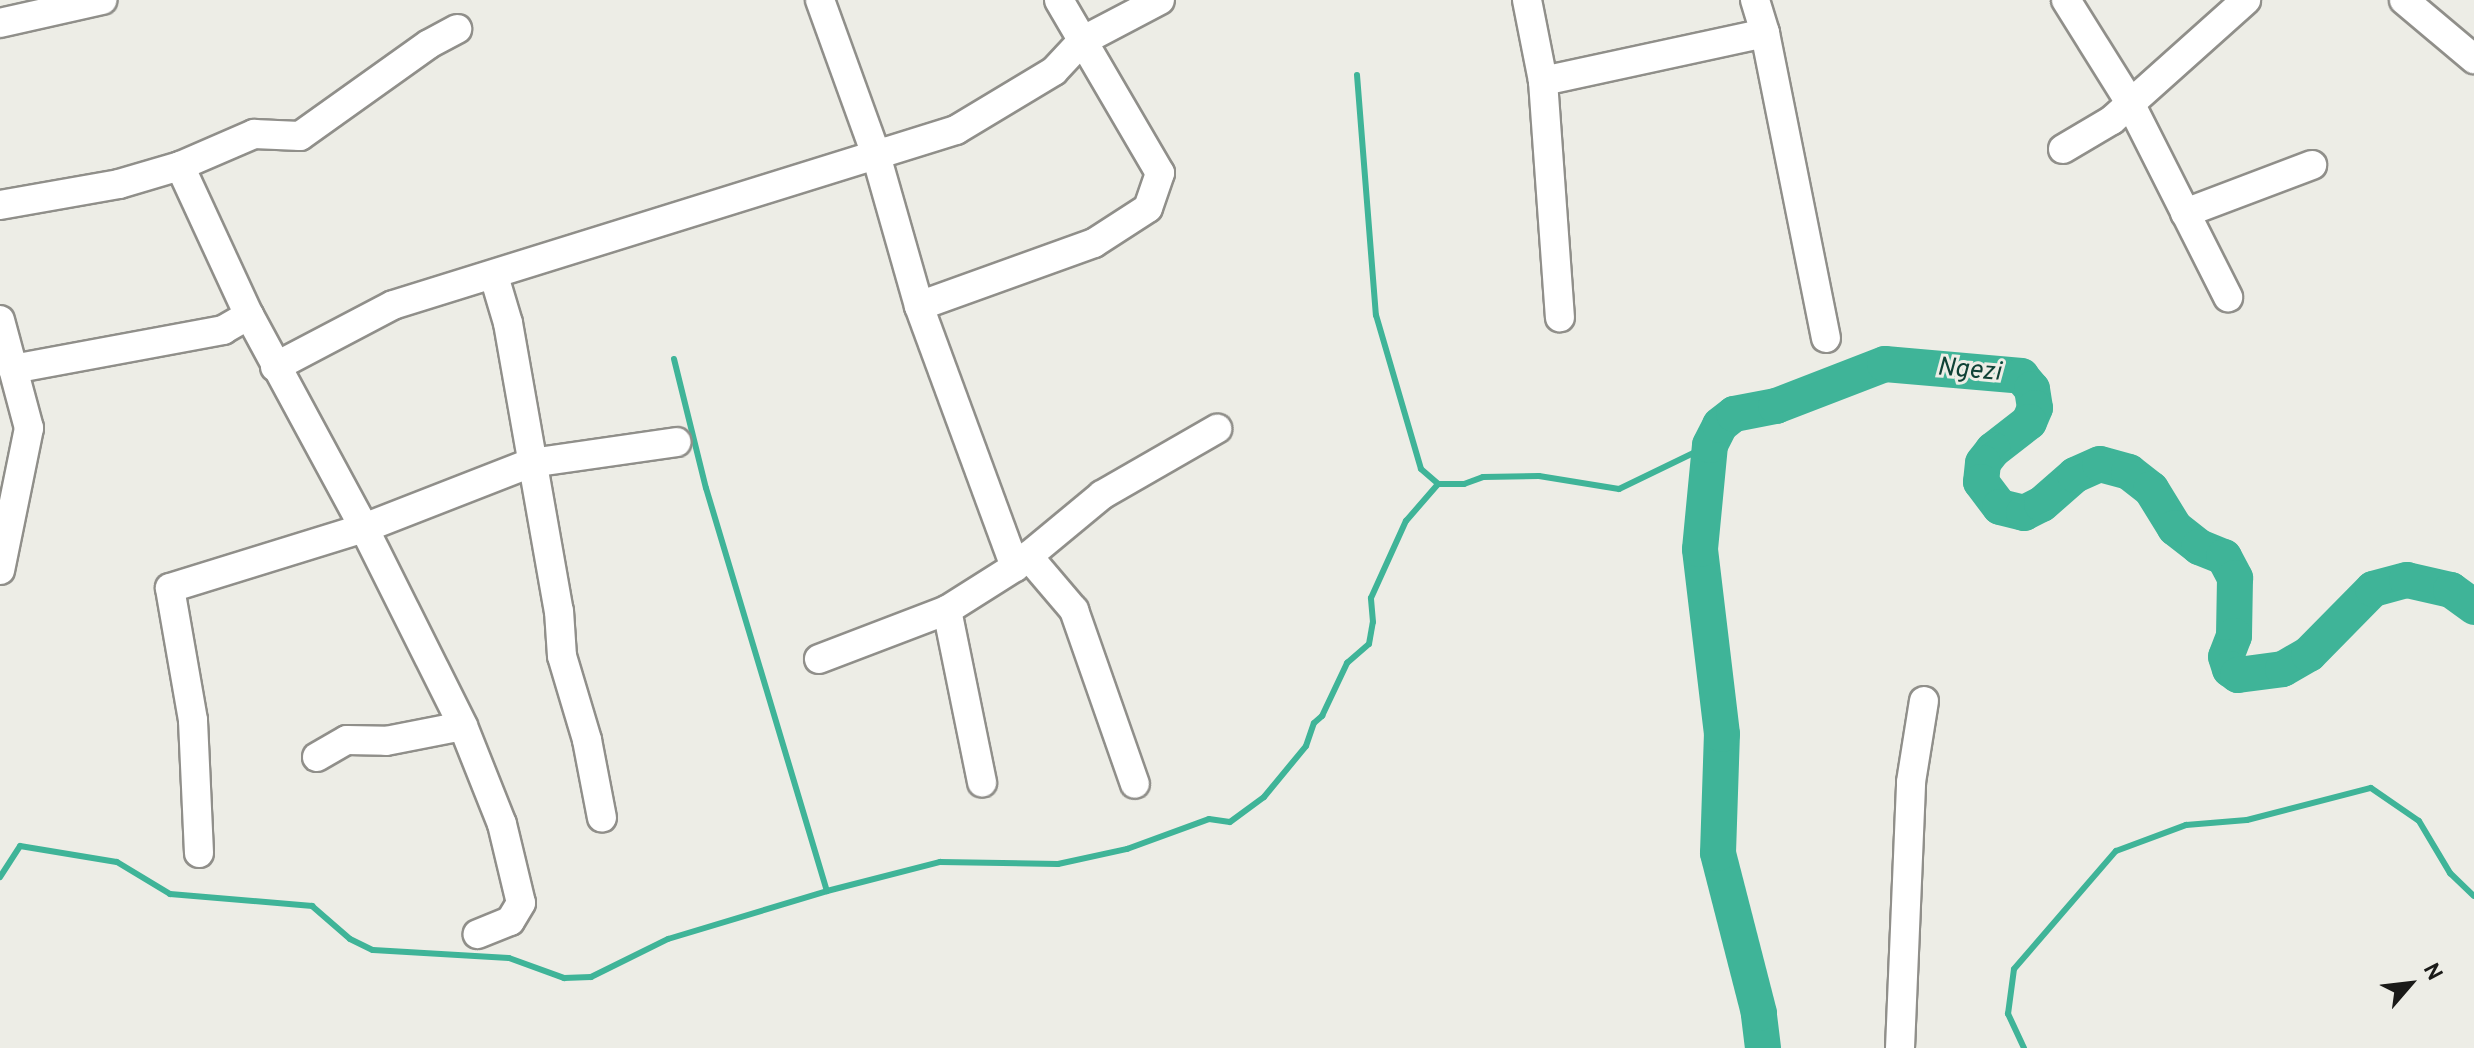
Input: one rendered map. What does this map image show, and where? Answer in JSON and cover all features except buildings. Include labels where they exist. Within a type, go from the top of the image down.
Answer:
[{"type":"street","points":[[9,14],[102,0]]},
{"type":"street","points":[[820,0],[876,155],[919,306],[1021,561],[1074,610],[1135,784]]},
{"type":"street","points":[[919,306],[1094,243],[1148,208],[1160,173],[1059,0]]},
{"type":"street","points":[[275,367],[393,305],[956,130],[1054,71],[1082,41],[1160,0]]},
{"type":"street","points":[[1527,0],[1543,81],[1560,317]]},
{"type":"street","points":[[1755,0],[1765,33],[1826,338]]},
{"type":"street","points":[[2066,0],[2129,101],[2228,297]]},
{"type":"street","points":[[2063,149],[2112,120],[2129,101],[2246,0]]},
{"type":"street","points":[[2404,0],[2474,59]]},
{"type":"street","points":[[0,205],[119,184],[180,166],[254,134],[300,136],[429,44],[457,29]]},
{"type":"street","points":[[1543,81],[1765,33]]},
{"type":"street","points":[[2185,213],[2312,165]]},
{"type":"street","points":[[180,166],[275,367],[364,528],[463,726],[502,824],[521,903],[510,921],[478,934]]},
{"type":"street","points":[[494,276],[508,323],[559,611],[562,656],[587,740],[602,818]]},
{"type":"street","points":[[13,369],[223,330],[249,315]]},
{"type":"street","points":[[0,320],[29,428],[2,553]]},
{"type":"street","points":[[819,659],[947,610],[1021,561],[1102,495],[1217,429]]},
{"type":"street","points":[[199,853],[193,720],[170,588],[364,528],[531,463],[676,442]]},
{"type":"street","points":[[947,610],[982,782]]},
{"type":"street","points":[[1900,1048],[1911,782],[1924,701]]},
{"type":"street","points":[[317,757],[347,740],[386,741],[463,726]]},
{"type":"waterway","points":[[1357,75],[1376,315],[1421,469],[1438,484]]},
{"type":"waterway","points":[[674,359],[706,488],[827,891]]},
{"type":"waterway","name":"Ngezi","points":[[1763,1048],[1759,1013],[1718,853],[1722,734],[1700,549],[1710,445],[1720,425],[1734,414],[1776,406],[1885,364],[2021,376],[2032,389],[2035,408],[2029,422],[1993,450],[1983,463],[1981,482],[2000,507],[2024,513],[2042,504],[2075,475],[2100,464],[2129,472],[2151,489],[2175,528],[2199,547],[2224,557],[2235,578],[2234,636],[2226,657],[2230,669],[2238,675],[2283,669],[2309,654],[2373,589],[2407,580],[2451,590],[2474,607]]},
{"type":"waterway","points":[[0,877],[20,846],[117,862],[170,894],[312,906],[350,939],[373,950],[509,958],[564,978],[591,977],[668,939],[827,891],[940,862],[1058,864],[1127,849],[1209,819],[1230,822],[1264,797],[1306,746],[1314,723],[1322,716],[1347,663],[1369,644],[1373,622],[1371,598],[1406,521],[1438,484],[1464,484],[1483,477],[1539,476],[1619,489],[1710,445]]},
{"type":"waterway","points":[[2024,1048],[2008,1014],[2014,969],[2116,851],[2186,825],[2247,820],[2371,788],[2419,821],[2450,873],[2474,896]]}]
